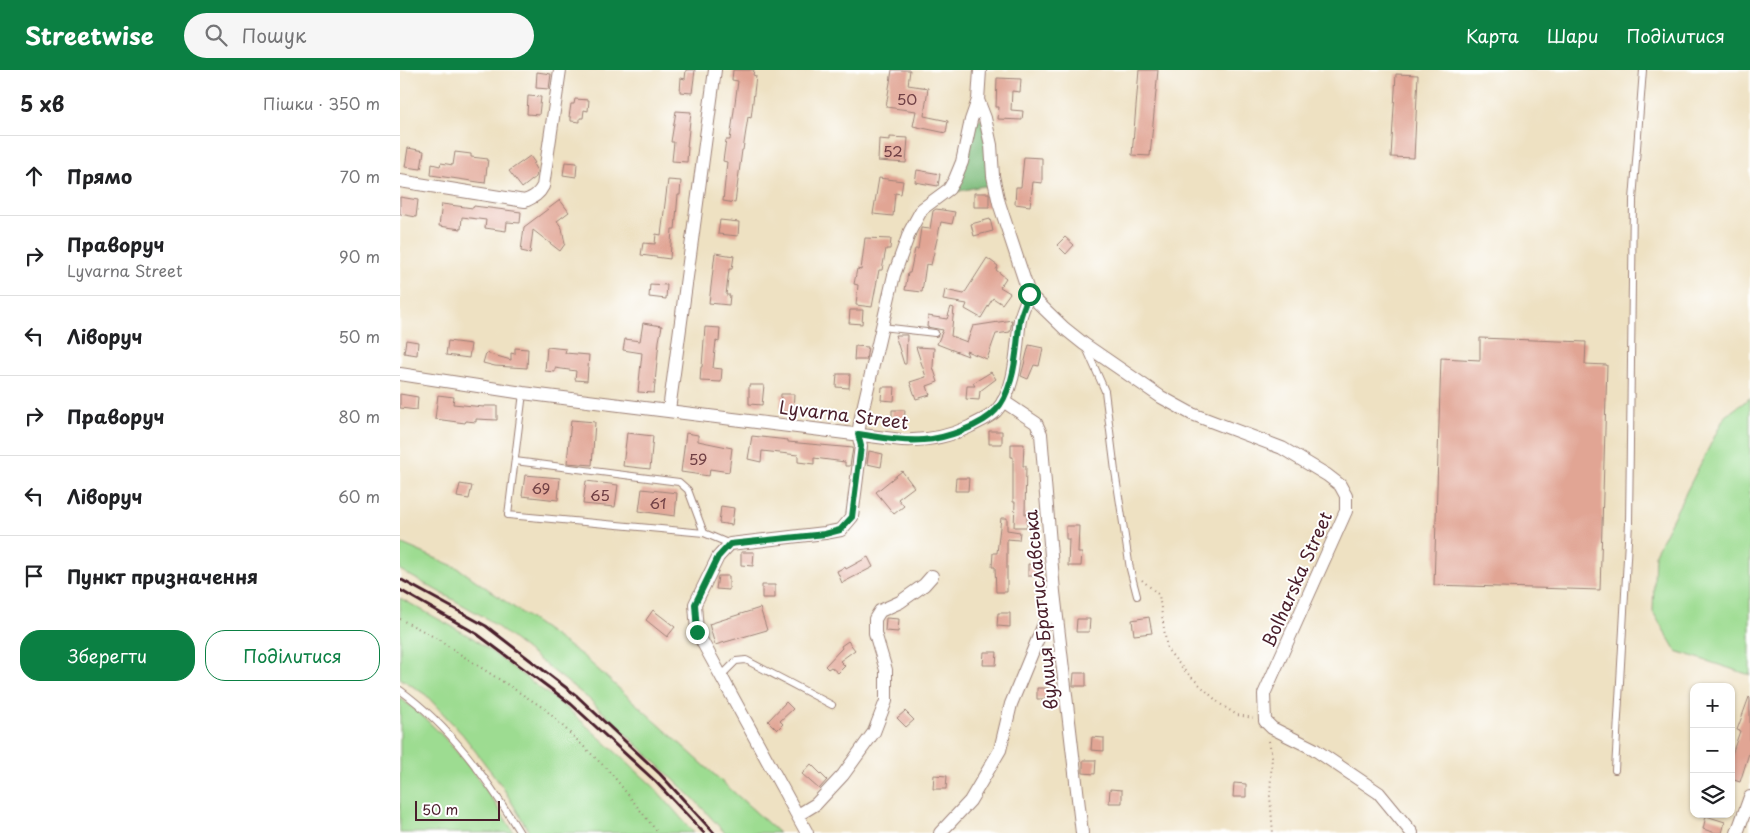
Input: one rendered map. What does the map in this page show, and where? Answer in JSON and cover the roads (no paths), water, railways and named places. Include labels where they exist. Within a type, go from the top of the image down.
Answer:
[{"type":"street","points":[[400,182],[525,201],[533,198],[540,193],[543,186],[560,70]]},
{"type":"street","points":[[669,410],[715,70]]},
{"type":"street","points":[[807,833],[697,632],[695,604],[718,557],[730,544],[825,534],[840,530],[852,517],[861,446],[858,434],[894,275],[910,231],[922,209],[949,189],[956,179],[978,100],[980,70]]},
{"type":"street","points":[[978,100],[985,118],[991,145],[993,176],[999,203],[1029,294],[1021,317],[1014,367],[1003,401]]},
{"type":"street","name":"Bolharska Street","points":[[1029,294],[1064,328],[1084,344],[1161,397],[1192,414],[1282,448],[1340,485],[1346,496],[1346,510],[1264,694],[1265,721],[1272,728],[1314,749],[1379,793],[1409,832]]},
{"type":"street","name":"Lyvarna Street","points":[[400,374],[523,393],[914,440],[939,437],[963,430],[984,420],[996,411],[1003,401]]},
{"type":"street","name":"вулиця Братиславська","points":[[1003,401],[1036,424],[1041,434],[1054,592],[1082,833]]},
{"type":"street","points":[[798,815],[816,804],[843,775],[874,732],[880,717],[886,701],[886,670],[875,633],[875,619],[880,611],[900,602],[932,576]]},
{"type":"street","points":[[940,833],[970,801],[1000,750],[1011,704],[1046,619],[1054,592]]},
{"type":"street","points":[[1737,833],[1750,796]]},
{"type":"lane","points":[[1615,770],[1629,523],[1634,200],[1643,70]]},
{"type":"lane","points":[[882,327],[935,333]]},
{"type":"lane","points":[[1084,344],[1105,391],[1130,569],[1137,596]]},
{"type":"lane","points":[[523,393],[508,515],[704,533],[730,544]]},
{"type":"lane","points":[[515,461],[679,482],[688,490],[704,533]]},
{"type":"lane","points":[[721,676],[736,661],[746,660],[832,705]]},
{"type":"lane","points":[[400,690],[420,705],[457,743],[495,791],[520,833]]},
{"type":"railway","points":[[400,579],[486,626],[577,696],[660,774],[714,833]]},
{"type":"railway","points":[[400,590],[477,634],[571,704],[655,781],[704,833]]}]
